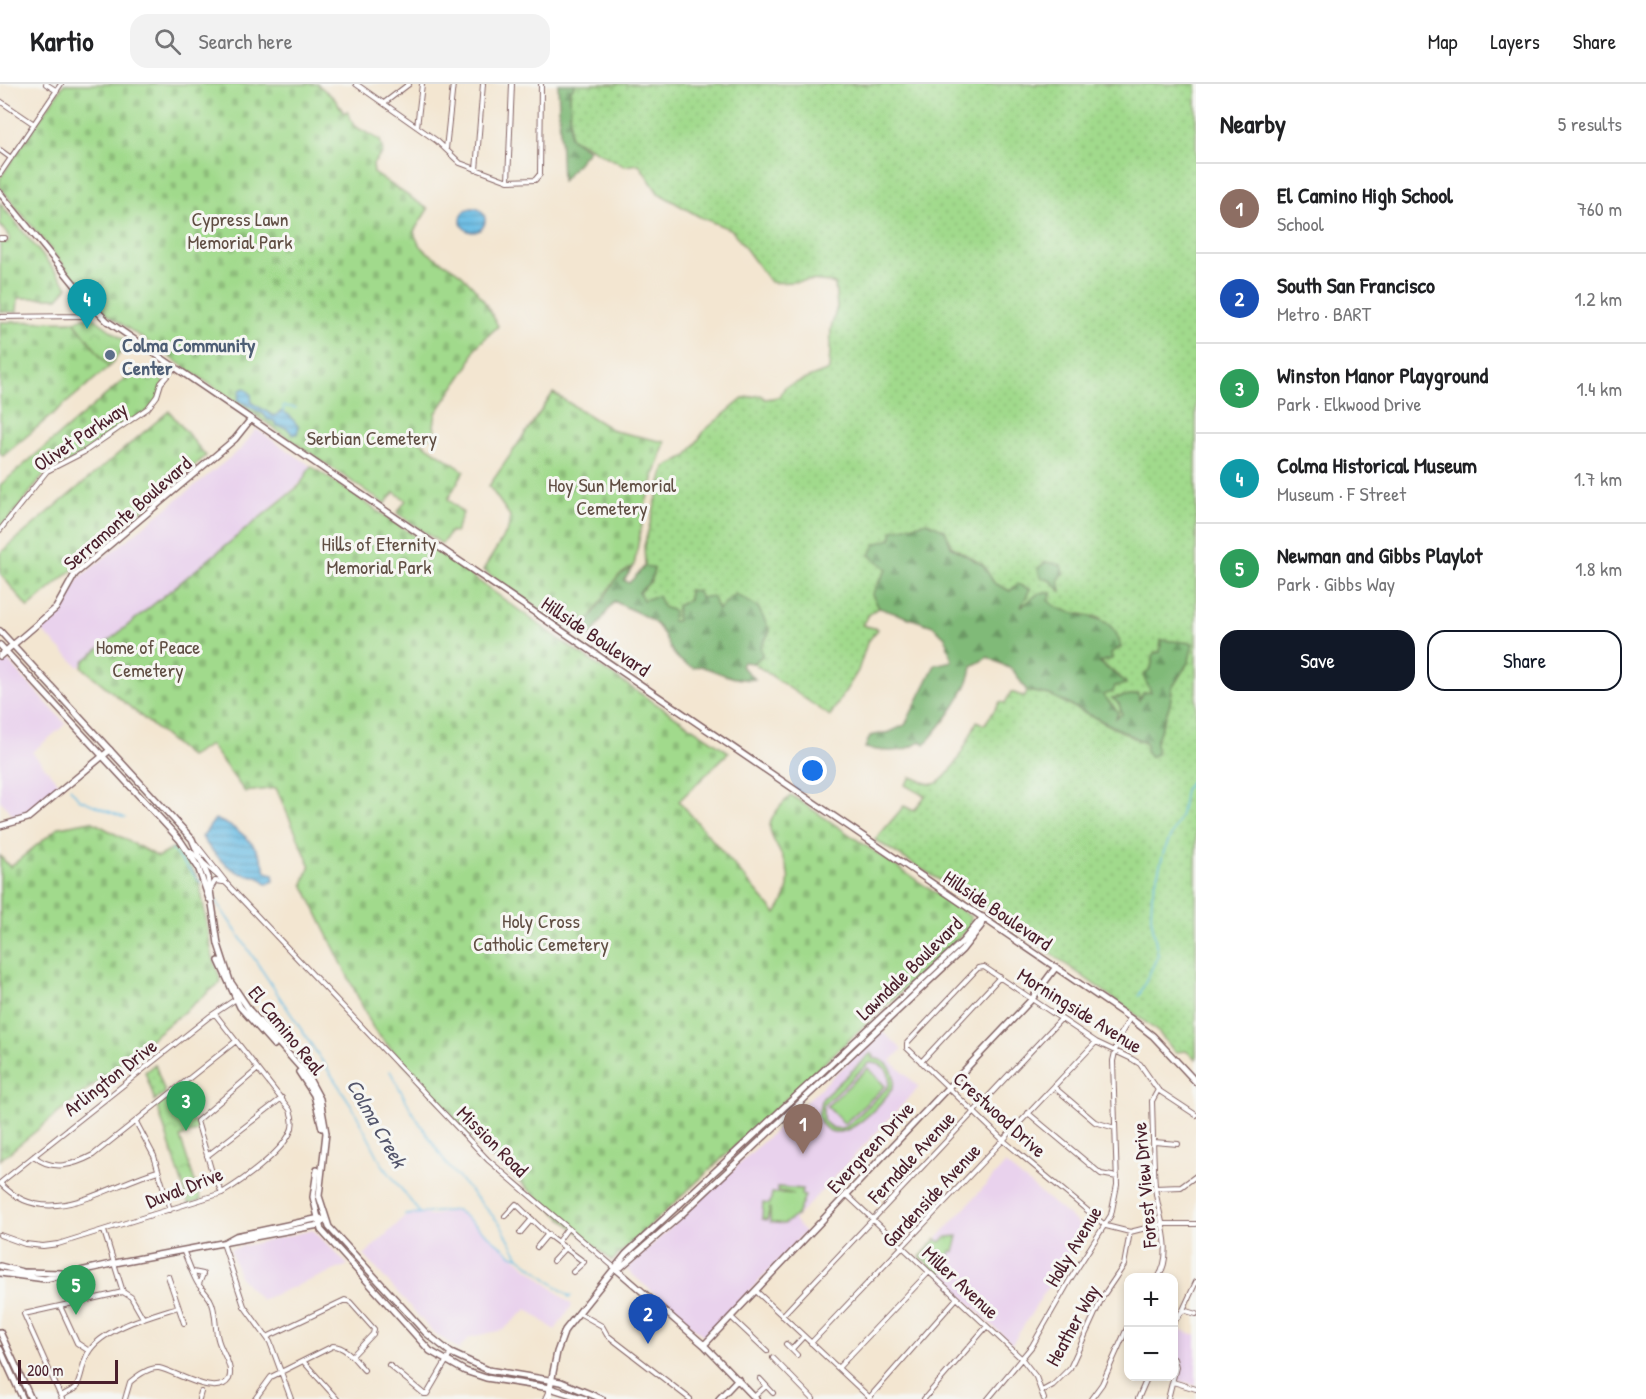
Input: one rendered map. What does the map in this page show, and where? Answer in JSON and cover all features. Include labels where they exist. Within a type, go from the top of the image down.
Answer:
[{"type":"main road","name":"Hillside Boulevard","points":[[0,193],[107,321],[1130,1018],[1153,1036],[1196,1082]]},
{"type":"main road","name":"Serramonte Boulevard","points":[[0,656],[56,608],[75,574],[232,442],[251,419]]},
{"type":"main road","name":"El Camino Real","points":[[0,631],[192,839],[205,866],[211,890],[219,952],[238,998],[307,1075],[318,1093],[326,1127],[319,1187],[320,1205],[335,1234],[426,1333],[451,1353],[488,1370],[552,1380],[584,1390],[602,1399]]},
{"type":"main road","name":"El Camino Real","points":[[0,645],[187,849],[204,880],[216,953],[238,998],[304,1077],[317,1101],[322,1128],[313,1191],[317,1218],[324,1235],[359,1269],[418,1340],[446,1362],[485,1377],[550,1388],[585,1399]]},
{"type":"main road","points":[[0,826],[28,818],[110,750]]},
{"type":"main road","name":"Lawndale Boulevard","points":[[550,1388],[561,1339],[578,1312],[630,1250],[962,942],[984,917]]},
{"type":"main road","name":"Evergreen Drive","points":[[704,1345],[1032,999],[1056,967]]},
{"type":"main road","points":[[224,1243],[236,1236],[325,1218]]},
{"type":"main road","points":[[1,1274],[38,1280],[183,1250],[253,1240],[319,1225],[325,1218]]},
{"type":"main road","points":[[0,1265],[12,1270],[68,1274]]},
{"type":"main road","name":"Mission Road","points":[[615,1268],[704,1345],[755,1398]]},
{"type":"main road","points":[[0,1332],[31,1399]]},
{"type":"main road","points":[[0,1349],[23,1399]]},
{"type":"main road","points":[[719,1399],[738,1379]]},
{"type":"street","points":[[46,84],[57,91]]},
{"type":"street","points":[[0,174],[61,84]]},
{"type":"street","points":[[356,84],[417,127],[460,163],[508,181],[535,180],[541,170],[541,85]]},
{"type":"street","points":[[384,104],[402,86],[409,84]]},
{"type":"street","points":[[417,127],[422,84]]},
{"type":"street","points":[[446,150],[453,84]]},
{"type":"street","points":[[476,170],[483,84]]},
{"type":"street","points":[[508,181],[512,84]]},
{"type":"street","points":[[0,101],[34,124]]},
{"type":"street","points":[[0,150],[11,158]]},
{"type":"street","points":[[0,317],[83,316],[93,307]]},
{"type":"street","name":"Olivet Parkway","points":[[0,530],[11,519],[44,474],[84,452],[145,410],[158,396],[161,383],[175,367]]},
{"type":"street","name":"Mission Road","points":[[192,839],[227,884],[488,1160],[615,1268]]},
{"type":"street","name":"Mission Road","points":[[187,849],[227,884]]},
{"type":"street","points":[[211,890],[216,881],[227,884]]},
{"type":"street","name":"Crestwood Drive","points":[[1000,977],[984,967],[978,968],[907,1043],[907,1048],[1003,1140],[1106,1226],[1130,1232],[1162,1224],[1196,1224]]},
{"type":"street","points":[[921,1062],[1000,977]]},
{"type":"street","name":"Morningside Avenue","points":[[1000,977],[1096,1042],[1140,1064],[1158,1090],[1196,1115]]},
{"type":"street","name":"Arlington Drive","points":[[0,1183],[238,998]]},
{"type":"street","name":"Duval Drive","points":[[0,1235],[25,1244],[43,1246],[104,1231],[222,1192],[248,1174],[291,1132],[292,1115],[282,1098],[215,1014]]},
{"type":"street","name":"Holly Avenue","points":[[988,1399],[1022,1359],[1073,1274],[1106,1226],[1115,1204],[1117,1177],[1114,1050],[1130,1018]]},
{"type":"street","name":"Ferndale Avenue","points":[[783,1316],[1061,1019]]},
{"type":"street","points":[[34,1156],[48,1165],[64,1166],[81,1161],[136,1122],[236,1041]]},
{"type":"street","name":"Gardenside Avenue","points":[[811,1343],[1096,1042]]},
{"type":"street","points":[[222,1192],[197,1126],[200,1117],[258,1069]]},
{"type":"street","points":[[1054,1087],[1095,1122],[1115,1128]]},
{"type":"street","name":"Forest View Drive","points":[[1158,1090],[1152,1101],[1155,1188],[1166,1243],[1165,1258],[1160,1273]]},
{"type":"street","points":[[207,1156],[282,1098]]},
{"type":"street","points":[[1028,1113],[1101,1174],[1117,1177]]},
{"type":"street","points":[[136,1122],[147,1141],[170,1210]]},
{"type":"street","points":[[1154,1142],[1178,1144]]},
{"type":"street","points":[[0,1183],[21,1201],[34,1205],[56,1205],[99,1194],[132,1179],[158,1171]]},
{"type":"street","points":[[1155,1188],[1181,1187],[1196,1176]]},
{"type":"street","name":"Miller Avenue","points":[[846,1194],[1022,1359],[1036,1377],[1044,1399]]},
{"type":"street","points":[[505,1216],[516,1204],[548,1234],[559,1240],[584,1262],[573,1272]]},
{"type":"street","points":[[519,1233],[532,1219]]},
{"type":"street","points":[[559,1240],[567,1229]]},
{"type":"street","points":[[104,1231],[123,1292],[130,1297],[143,1318]]},
{"type":"street","name":"Heather Way","points":[[1042,1391],[1053,1385],[1070,1368],[1103,1296],[1124,1265],[1130,1232]]},
{"type":"street","points":[[537,1246],[548,1234]]},
{"type":"street","points":[[224,1243],[244,1306],[267,1337],[291,1399]]},
{"type":"street","points":[[553,1261],[566,1247]]},
{"type":"street","points":[[125,1399],[130,1382],[153,1369],[163,1370],[201,1392],[217,1392],[225,1387],[230,1374],[218,1339],[210,1299],[199,1284],[183,1250]]},
{"type":"street","points":[[193,1272],[203,1275],[199,1284]]},
{"type":"street","points":[[838,1368],[929,1272]]},
{"type":"street","points":[[168,1276],[184,1323]]},
{"type":"street","points":[[1178,1316],[1196,1282]]},
{"type":"street","points":[[756,1291],[869,1398],[957,1298]]},
{"type":"street","points":[[123,1292],[24,1314],[61,1398],[76,1388],[89,1351],[113,1332],[143,1318],[178,1307]]},
{"type":"street","points":[[267,1337],[345,1300],[350,1302],[374,1329],[373,1334],[352,1356]]},
{"type":"street","points":[[60,1306],[77,1343],[89,1351]]},
{"type":"street","points":[[1183,1310],[1196,1314]]},
{"type":"street","points":[[578,1312],[602,1326],[608,1335],[690,1399]]},
{"type":"street","points":[[731,1317],[767,1351]]},
{"type":"street","points":[[924,1399],[987,1326]]},
{"type":"street","points":[[1091,1399],[1102,1384],[1128,1327]]},
{"type":"street","points":[[792,1349],[804,1336]]},
{"type":"street","points":[[786,1344],[797,1355]]},
{"type":"street","points":[[255,1399],[267,1381],[280,1371],[333,1346],[338,1346],[352,1356],[364,1370]]},
{"type":"street","points":[[389,1365],[424,1394],[427,1394],[451,1353]]},
{"type":"street","points":[[772,1358],[813,1399]]},
{"type":"street","points":[[303,1361],[337,1399]]},
{"type":"street","points":[[760,1379],[773,1393]]},
{"type":"street","points":[[1138,1399],[1146,1381]]},
{"type":"street","points":[[1168,1399],[1173,1382],[1196,1389]]},
{"type":"street","points":[[755,1398],[766,1386]]},
{"type":"street","points":[[545,1399],[550,1388]]},
{"type":"street","points":[[550,1388],[550,1399]]},
{"type":"street","points":[[199,1399],[201,1392]]},
{"type":"shaded area","points":[[256,429],[311,466],[299,484],[79,667],[40,629],[61,609],[79,578],[242,448]]},
{"type":"shaded area","points":[[8,661],[66,724],[32,752],[61,786],[29,812],[16,819],[0,800],[0,664]]},
{"type":"shaded area","points":[[882,1031],[902,1049],[891,1061],[919,1087],[794,1220],[805,1232],[706,1338],[626,1269]]},
{"type":"shaded area","points":[[1005,1164],[1085,1229],[1012,1344],[920,1257]]},
{"type":"shaded area","points":[[452,1211],[463,1214],[572,1305],[555,1330],[527,1309],[503,1330],[470,1337],[460,1347],[461,1351],[432,1331],[364,1255],[407,1215],[419,1212],[430,1216]]},
{"type":"shaded area","points":[[313,1230],[348,1265],[261,1300],[239,1276],[230,1249]]},
{"type":"shaded area","points":[[1178,1329],[1196,1335],[1196,1386],[1178,1380],[1181,1366],[1178,1360]]},
{"type":"green space","name":"Cypress Lawn Memorial Park","points":[[64,84],[317,84],[334,98],[344,113],[347,111],[354,126],[380,140],[383,152],[373,164],[374,173],[428,209],[414,231],[421,246],[468,281],[483,299],[498,326],[475,348],[469,365],[436,413],[434,426],[437,436],[418,440],[464,471],[448,499],[463,513],[455,533],[451,531],[442,544],[397,513],[406,500],[394,492],[385,504],[107,314],[68,271],[0,187],[0,178]]},
{"type":"green space","points":[[558,84],[575,84],[570,92],[570,137],[589,150],[562,181]]},
{"type":"green space","points":[[575,84],[1196,84],[1196,1059],[1186,1051],[1175,1052],[1159,1033],[1130,1010],[1004,920],[875,840],[904,806],[914,811],[925,796],[905,785],[911,777],[931,784],[940,781],[959,757],[977,721],[984,725],[1000,702],[1005,703],[1011,692],[1025,697],[1027,691],[1050,695],[1146,744],[1155,742],[1170,704],[1172,688],[1189,661],[1160,652],[1154,653],[1151,668],[1151,692],[1139,701],[1137,694],[1112,698],[1119,704],[1122,714],[1116,718],[1118,712],[1102,695],[1114,686],[1126,684],[1100,661],[1101,618],[1056,609],[1047,600],[1051,593],[1020,608],[1030,589],[1010,591],[994,583],[983,565],[951,546],[945,530],[887,568],[872,594],[879,608],[871,612],[862,625],[878,629],[867,643],[858,671],[830,716],[753,663],[762,656],[761,647],[770,631],[718,610],[689,590],[689,600],[677,606],[677,622],[671,621],[642,600],[639,592],[651,581],[654,569],[645,566],[644,546],[665,467],[687,456],[705,430],[744,398],[761,395],[765,399],[779,397],[785,387],[829,370],[831,328],[837,307],[835,284],[818,281],[770,282],[732,230],[700,217],[658,193],[639,164],[624,166],[570,137],[570,92]]},
{"type":"green space","points":[[0,203],[68,287],[58,298],[18,298],[17,312],[0,312],[0,241],[7,243],[10,238],[0,225]]},
{"type":"green space","points":[[91,316],[128,343],[109,367],[74,321]]},
{"type":"green space","points":[[74,321],[109,367],[3,456],[0,453],[0,322]]},
{"type":"green space","points":[[139,367],[149,374],[152,370],[166,385],[155,404],[91,450],[45,474],[0,530],[0,485]]},
{"type":"green space","name":"Hoy Sun Memorial Cemetery","points":[[553,393],[614,431],[665,442],[646,502],[634,566],[618,576],[585,626],[571,631],[483,570],[508,530],[510,516],[489,486]]},
{"type":"green space","points":[[169,411],[206,456],[28,608],[0,573],[0,553]]},
{"type":"green space","name":"Holy Cross Catholic Cemetery","points":[[311,466],[437,551],[573,649],[729,752],[679,801],[776,914],[785,897],[788,882],[783,858],[770,830],[771,821],[777,810],[791,795],[971,917],[969,928],[612,1261],[488,1155],[374,1030],[303,884],[310,865],[276,788],[245,792],[210,745],[190,757],[82,667],[84,661],[300,485]]},
{"type":"green space","points":[[927,522],[945,530],[951,547],[983,565],[994,583],[1010,591],[1017,584],[1030,589],[1021,607],[1039,593],[1052,593],[1048,600],[1057,607],[1090,616],[1109,625],[1116,634],[1121,647],[1111,653],[1112,659],[1100,662],[1126,684],[1115,686],[1113,692],[1103,695],[1118,712],[1116,718],[1122,714],[1119,704],[1112,698],[1138,694],[1139,700],[1143,693],[1151,692],[1143,676],[1151,668],[1154,653],[1160,652],[1161,640],[1193,643],[1189,661],[1172,688],[1170,704],[1156,742],[1157,754],[1150,757],[1146,752],[1146,743],[1050,695],[1027,691],[1013,670],[988,657],[972,666],[966,686],[960,696],[925,744],[921,741],[908,748],[894,751],[865,748],[870,736],[890,732],[905,725],[935,665],[952,661],[945,637],[933,626],[879,608],[872,594],[887,569],[870,555],[875,544],[891,539],[893,530]]},
{"type":"green space","points":[[1046,562],[1061,565],[1063,574],[1059,579],[1061,591],[1051,581],[1040,577],[1038,568]]},
{"type":"green space","points":[[634,566],[624,580],[629,583],[645,566],[654,568],[651,581],[639,592],[643,600],[658,596],[663,607],[674,611],[672,621],[677,621],[677,606],[689,600],[689,590],[697,591],[701,598],[712,596],[718,610],[735,594],[758,607],[770,631],[761,647],[762,656],[753,663],[743,662],[741,666],[755,679],[733,678],[700,666],[694,668],[685,664],[674,654],[662,631],[653,621],[614,601],[591,636],[571,631],[585,626],[618,576]]},
{"type":"green space","points":[[91,821],[158,857],[178,846],[199,880],[212,954],[221,982],[0,1160],[0,856],[10,867],[59,827]]},
{"type":"green space","points":[[871,1053],[874,1056],[872,1058],[883,1061],[891,1068],[894,1078],[892,1089],[877,1107],[856,1125],[834,1132],[825,1128],[818,1117],[821,1100]],"holes":[[[869,1063],[886,1069],[889,1077],[888,1087],[847,1126],[837,1129],[828,1125],[823,1119],[823,1105]]]},
{"type":"green space","points":[[155,1064],[165,1093],[155,1101],[145,1072]]},
{"type":"green space","points":[[868,1068],[885,1086],[844,1124],[827,1106]]},
{"type":"green space","points":[[166,1099],[172,1115],[177,1111],[197,1124],[198,1130],[180,1137],[201,1200],[189,1204],[157,1106]]},
{"type":"green space","points":[[778,1187],[802,1189],[801,1195],[805,1196],[797,1215],[784,1224],[770,1222],[770,1207],[767,1220],[762,1219],[763,1203],[770,1204],[772,1193],[794,1194],[778,1191]]},
{"type":"green space","points":[[958,1236],[954,1252],[951,1251],[945,1269],[940,1275],[920,1257],[936,1239],[940,1242],[947,1237]]},
{"type":"water","points":[[473,208],[482,211],[485,220],[482,229],[473,232],[464,229],[461,220],[464,211]]},
{"type":"water","points":[[245,388],[251,394],[252,403],[274,416],[282,411],[289,415],[299,427],[297,434],[293,435],[287,428],[277,426],[274,421],[268,420],[263,414],[238,400],[240,390]]},
{"type":"water","points":[[215,819],[248,839],[259,853],[266,872],[273,874],[274,881],[267,884],[258,878],[240,873],[224,863],[202,837]]},
{"type":"waterway","points":[[283,406],[296,408]]},
{"type":"waterway","points":[[283,408],[284,412]]},
{"type":"waterway","points":[[1139,996],[1158,955],[1151,917],[1152,895],[1164,851],[1181,814],[1185,790],[1196,773]]},
{"type":"waterway","name":"Colma Creek","points":[[70,788],[79,799],[125,818]]},
{"type":"waterway","name":"Colma Creek","points":[[172,850],[201,883]]},
{"type":"waterway","name":"Colma Creek","points":[[214,898],[352,1106],[382,1164],[419,1212]]},
{"type":"waterway","points":[[390,1071],[413,1113],[448,1166],[500,1224],[519,1257]]},
{"type":"waterway","name":"Colma Creek","points":[[405,1215],[457,1210],[512,1255],[519,1257],[570,1297]]},
{"type":"waterway","name":"Colma Creek","points":[[569,1298],[568,1295],[571,1296]]},
{"type":"place","name":"Colma Historical Museum","points":[[87,329]]},
{"type":"place","name":"Colma Community Center","points":[[110,355]]},
{"type":"place","name":"Winston Manor Playground","points":[[186,1131]]},
{"type":"place","name":"El Camino High School","points":[[803,1154]]},
{"type":"place","name":"Newman and Gibbs Playlot","points":[[76,1315]]},
{"type":"place","name":"South San Francisco","points":[[648,1344]]},
{"type":"park label","name":"Serbian Cemetery","points":[[372,437]]},
{"type":"park label","name":"Hills of Eternity Memorial Park","points":[[379,554]]},
{"type":"park label","name":"Home of Peace Cemetery","points":[[148,658]]}]
